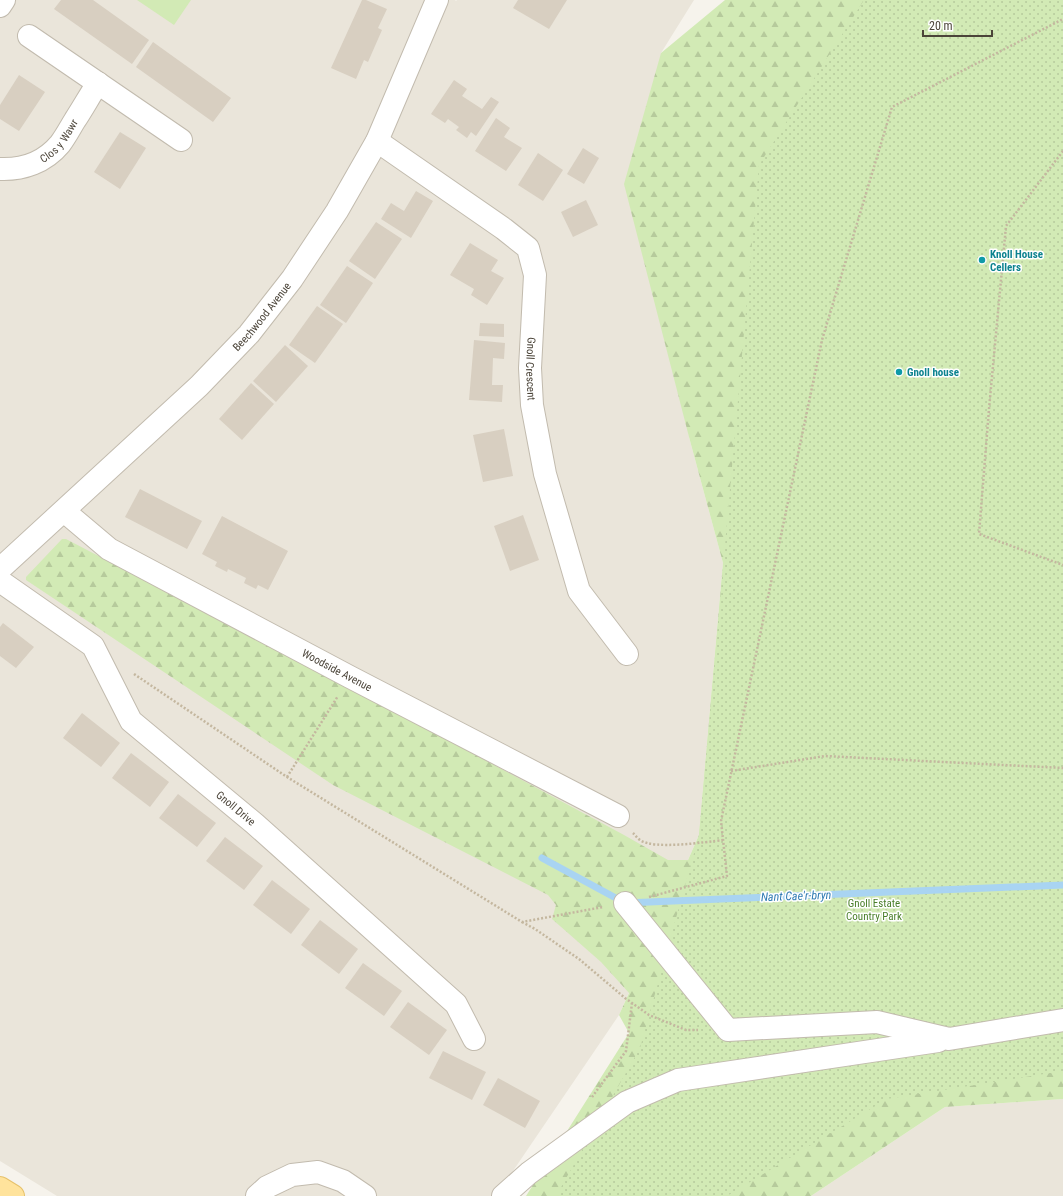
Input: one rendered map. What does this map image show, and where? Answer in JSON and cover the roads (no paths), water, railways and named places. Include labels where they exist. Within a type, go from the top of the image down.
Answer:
[{"type":"main road","points":[[0,1188],[13,1196]]},
{"type":"street","points":[[0,6],[4,0]]},
{"type":"street","name":"Beechwood Avenue","points":[[0,569],[199,386],[249,334],[296,272],[337,211],[377,142],[437,0]]},
{"type":"street","points":[[29,36],[181,140]]},
{"type":"street","name":"Clos y Wawr","points":[[0,169],[29,166],[40,161],[49,154],[60,143],[98,83]]},
{"type":"street","name":"Gnoll Crescent","points":[[377,142],[504,229],[528,248],[535,275],[530,368],[532,405],[545,474],[579,591],[627,654]]},
{"type":"street","name":"Woodside Avenue","points":[[64,511],[109,549],[350,677],[618,816]]},
{"type":"street","name":"Gnoll Drive","points":[[0,580],[93,646],[131,721],[255,824],[456,1004],[474,1039]]},
{"type":"street","points":[[625,903],[728,1030],[878,1022],[949,1039]]},
{"type":"street","points":[[503,1196],[529,1173],[627,1102],[678,1080],[949,1039],[1063,1020]]},
{"type":"street","points":[[257,1196],[267,1187],[292,1175],[318,1172],[343,1181],[365,1196]]},
{"type":"waterway","name":"Nant Cae'r-bryn","points":[[542,858],[625,903],[1063,885]]},
{"type":"place","name":"Knoll House Cellers","points":[[982,260]]},
{"type":"place","name":"Gnoll house","points":[[899,372]]},
{"type":"park label","name":"Gnoll Estate Country Park","points":[[874,909]]}]
